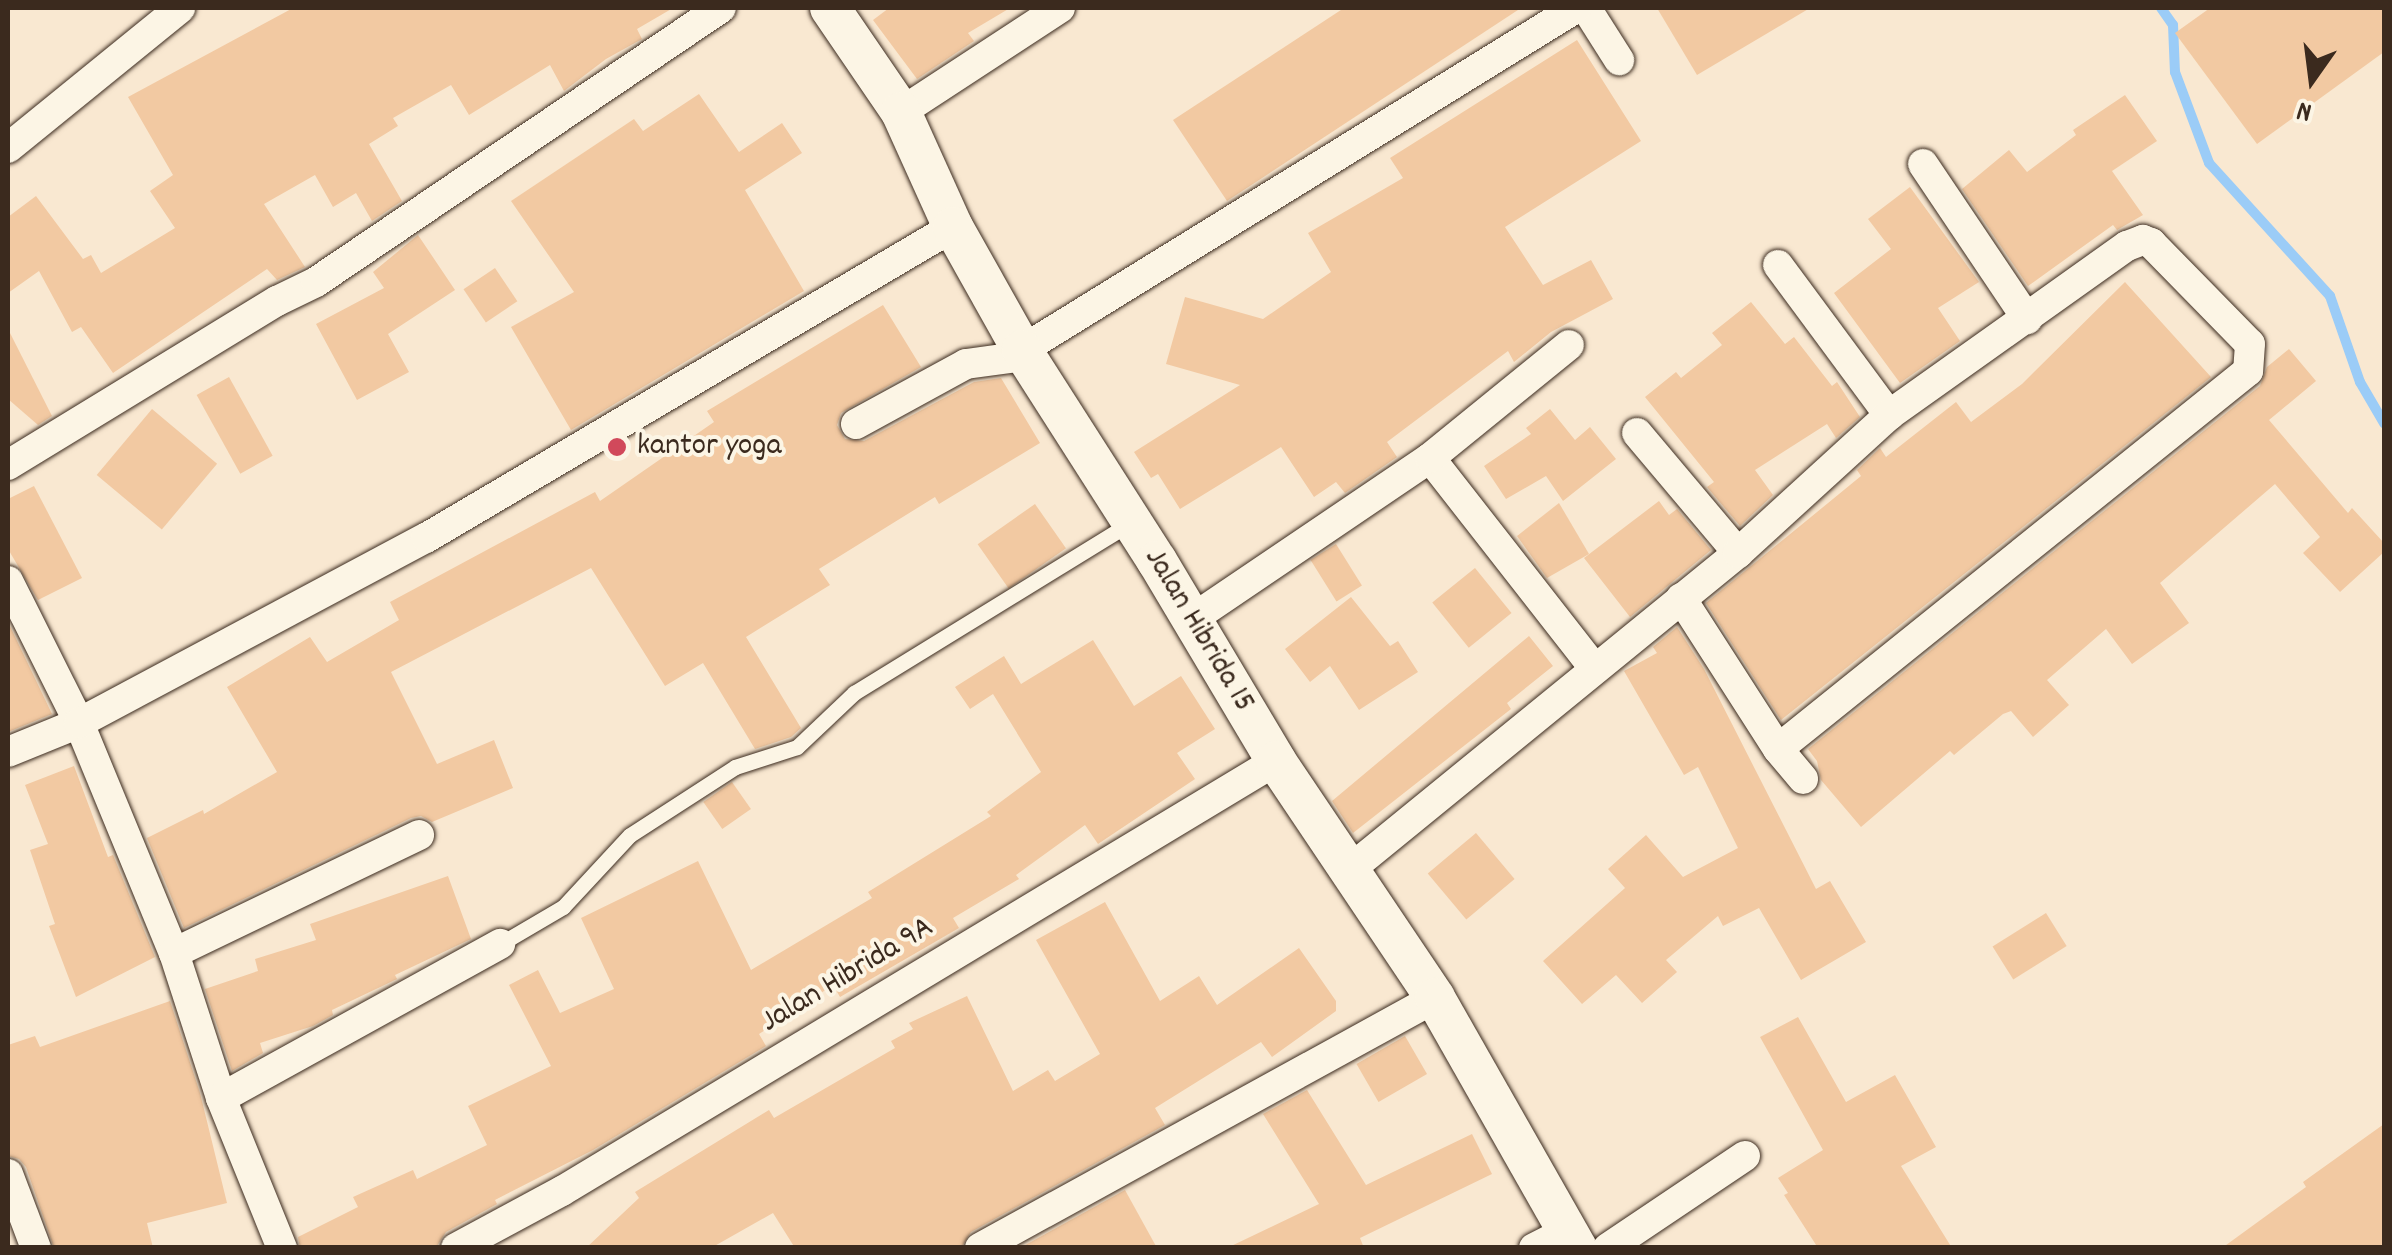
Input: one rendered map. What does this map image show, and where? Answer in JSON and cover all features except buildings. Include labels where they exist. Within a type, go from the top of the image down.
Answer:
[{"type":"street","points":[[8,148],[180,8]]},
{"type":"street","points":[[8,465],[277,300],[316,282],[721,8]]},
{"type":"street","name":"Jalan Hibrida 15","points":[[830,8],[901,112],[953,227],[1024,353],[1192,619],[1276,761],[1435,998],[1560,1242]]},
{"type":"street","points":[[901,112],[1060,8]]},
{"type":"street","points":[[856,424],[966,364],[1024,353],[1576,8]]},
{"type":"street","points":[[1586,8],[1619,60]]},
{"type":"street","points":[[1923,164],[2027,319]]},
{"type":"street","points":[[8,752],[79,723],[426,538],[953,227]]},
{"type":"street","points":[[1348,872],[1738,553],[1889,414],[2127,246],[2144,240],[2250,344],[2252,360],[2248,371],[1778,750]]},
{"type":"street","points":[[1778,265],[1889,414]]},
{"type":"street","points":[[1192,619],[1430,458],[1569,345]]},
{"type":"street","points":[[1637,433],[1738,553]]},
{"type":"street","points":[[1430,458],[1593,668]]},
{"type":"street","points":[[8,583],[79,723],[174,953],[221,1098],[282,1248]]},
{"type":"street","points":[[1681,598],[1778,750],[1803,779]]},
{"type":"street","name":"Jalan Hibrida 9A","points":[[456,1248],[562,1191],[1276,761]]},
{"type":"street","points":[[174,953],[418,835]]},
{"type":"street","points":[[221,1098],[500,944]]},
{"type":"street","points":[[980,1248],[1435,998]]},
{"type":"street","points":[[1608,1248],[1745,1156]]},
{"type":"street","points":[[8,1174],[36,1248]]},
{"type":"lane","points":[[500,944],[564,907],[630,835],[734,767],[797,747],[854,692],[1132,522]]},
{"type":"waterway","points":[[2161,8],[2173,25],[2175,72],[2209,163],[2330,296],[2360,382],[2384,423]]},
{"type":"place","name":"kantor yoga","points":[[617,447]]}]
